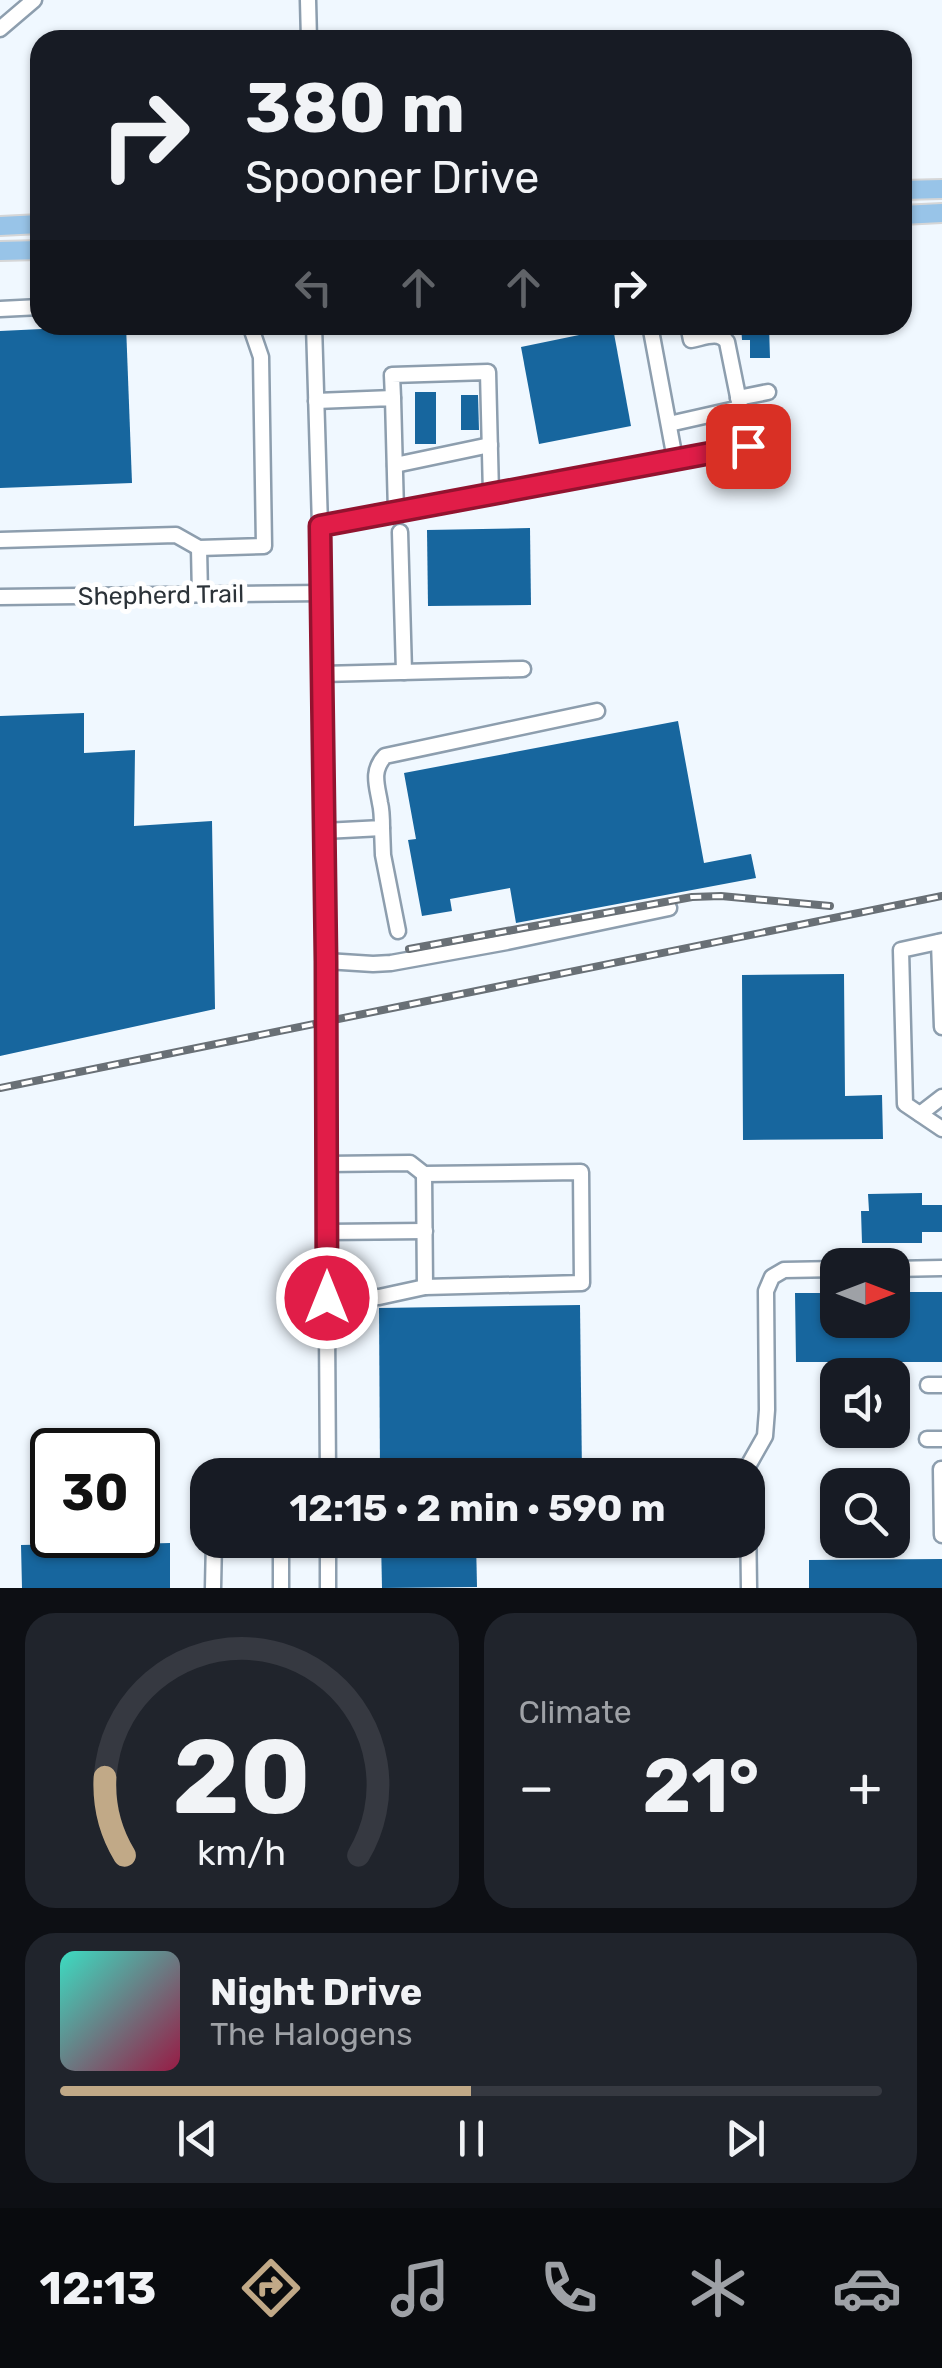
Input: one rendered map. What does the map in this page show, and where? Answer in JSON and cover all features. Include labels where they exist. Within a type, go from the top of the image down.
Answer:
[{"type":"main road","points":[[912,190],[942,189]]},
{"type":"main road","points":[[912,215],[942,214]]},
{"type":"main road","points":[[0,226],[30,224]]},
{"type":"main road","points":[[0,251],[30,250]]},
{"type":"street","points":[[0,29],[34,0]]},
{"type":"street","points":[[308,0],[309,30]]},
{"type":"street","points":[[0,309],[30,308]]},
{"type":"street","points":[[0,540],[176,535],[200,548],[264,546],[261,357],[253,335]]},
{"type":"street","points":[[314,335],[322,593],[328,1458]]},
{"type":"street","points":[[652,335],[676,459]]},
{"type":"street","points":[[689,335],[690,340],[718,335],[727,342],[748,446]]},
{"type":"street","points":[[396,512],[392,375],[488,372],[491,494]]},
{"type":"street","points":[[669,424],[768,392]]},
{"type":"street","points":[[316,401],[393,398]]},
{"type":"street","points":[[320,526],[772,441]]},
{"type":"street","points":[[394,465],[490,445]]},
{"type":"street","points":[[400,532],[404,672]]},
{"type":"street","points":[[200,548],[200,595]]},
{"type":"street","name":"Shepherd Trail","points":[[0,598],[322,593]]},
{"type":"street","points":[[322,674],[522,669]]},
{"type":"street","points":[[398,931],[383,855],[376,772],[380,760],[598,711]]},
{"type":"street","points":[[324,831],[382,828]]},
{"type":"street","points":[[326,961],[390,963],[669,908]]},
{"type":"street","points":[[942,1027],[941,941],[901,950],[905,1104],[942,1129]]},
{"type":"street","points":[[920,1114],[942,1097]]},
{"type":"street","points":[[327,1164],[410,1163],[424,1174],[582,1172],[582,1283],[425,1287],[379,1297],[327,1298]]},
{"type":"street","points":[[424,1174],[425,1287]]},
{"type":"street","points":[[327,1232],[425,1231]]},
{"type":"street","points":[[910,1269],[942,1268]]},
{"type":"street","points":[[753,1458],[765,1436],[766,1291],[772,1278],[784,1270],[820,1270]]},
{"type":"street","points":[[941,1469],[942,1535]]},
{"type":"street","points":[[213,1588],[214,1558]]},
{"type":"street","points":[[281,1558],[281,1588]]},
{"type":"street","points":[[328,1558],[328,1588]]},
{"type":"street","points":[[749,1558],[749,1588]]},
{"type":"building","points":[[30,330],[30,335],[126,335],[132,483],[0,488],[0,331]]},
{"type":"building","points":[[579,335],[614,335],[631,426],[539,444],[521,347]]},
{"type":"building","points":[[742,335],[769,335],[770,358],[750,358],[750,340],[742,340]]},
{"type":"building","points":[[415,392],[436,392],[436,444],[415,444]]},
{"type":"building","points":[[461,395],[478,395],[479,430],[461,430]]},
{"type":"building","points":[[530,528],[531,605],[428,606],[427,530]]},
{"type":"building","points":[[84,713],[84,753],[135,750],[134,826],[212,821],[215,1009],[0,1056],[0,716]]},
{"type":"building","points":[[678,721],[704,863],[751,854],[756,878],[516,923],[510,888],[450,899],[452,911],[422,916],[408,840],[416,839],[404,773]]},
{"type":"building","points":[[844,974],[845,1096],[882,1095],[883,1139],[743,1140],[742,975]]},
{"type":"building","points":[[922,1193],[922,1205],[942,1205],[942,1232],[922,1232],[922,1243],[862,1243],[861,1211],[869,1211],[868,1194]]},
{"type":"building","points":[[910,1292],[942,1292],[942,1362],[820,1358],[820,1362],[796,1362],[795,1293],[820,1293],[820,1338],[910,1338]]},
{"type":"building","points":[[580,1305],[582,1458],[380,1458],[379,1308]]},
{"type":"building","points":[[160,1543],[170,1543],[170,1588],[22,1588],[21,1545],[30,1545],[30,1558],[160,1558]]},
{"type":"building","points":[[381,1558],[476,1558],[477,1587],[382,1588]]},
{"type":"building","points":[[942,1559],[942,1588],[809,1588],[809,1560]]},
{"type":"railway","points":[[0,1088],[942,896]]},
{"type":"railway","points":[[409,949],[692,897],[830,906]]},
{"type":"route","points":[[327,1298],[320,526],[748,446]]}]
